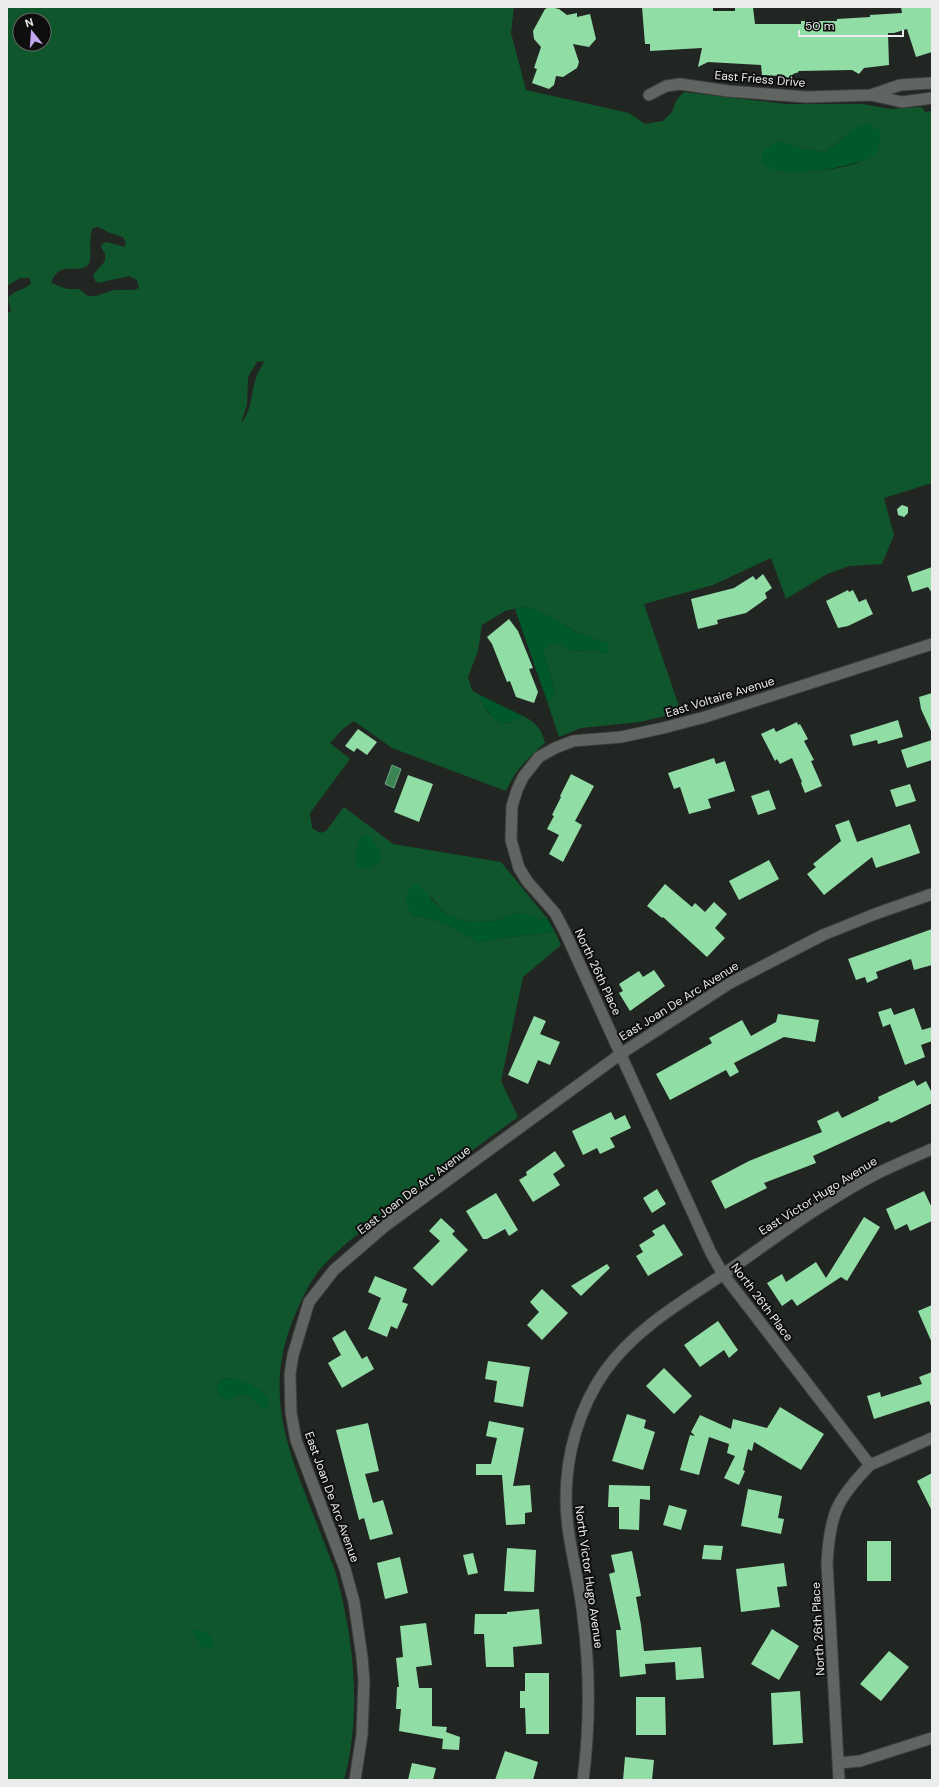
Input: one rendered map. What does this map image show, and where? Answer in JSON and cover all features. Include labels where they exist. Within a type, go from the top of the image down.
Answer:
[{"type":"street","name":"East Friess Drive","points":[[649,95],[666,86],[680,84],[728,91],[806,97],[871,95],[902,102],[930,99],[929,83],[900,85],[871,95]]},
{"type":"street","name":"East Voltaire Avenue","points":[[523,777],[540,757],[555,748],[573,741],[621,737],[705,717],[932,644]]},
{"type":"street","name":"North 26th Place","points":[[523,777],[512,806],[511,840],[519,868],[527,880],[555,913],[622,1053],[712,1253],[723,1274],[870,1465],[843,1496],[834,1515],[829,1535],[827,1563],[839,1780]]},
{"type":"street","name":"East Joan De Arc Avenue","points":[[355,1780],[362,1734],[364,1681],[354,1602],[345,1569],[296,1440],[291,1413],[290,1374],[293,1355],[309,1302],[334,1270],[385,1226],[622,1053],[730,983],[823,935],[874,914],[932,894]]},
{"type":"street","name":"East Victor Hugo Avenue","points":[[723,1274],[795,1224],[846,1192],[879,1173],[932,1149]]},
{"type":"street","name":"North Victor Hugo Avenue","points":[[583,1780],[586,1759],[588,1695],[586,1645],[578,1581],[567,1525],[566,1500],[567,1475],[576,1431],[594,1389],[624,1348],[641,1331],[671,1308],[723,1274]]},
{"type":"street","points":[[870,1465],[932,1438]]},
{"type":"street","points":[[838,1763],[860,1761],[932,1738]]},
{"type":"shaded area","points":[[7,7],[514,7],[511,33],[526,90],[629,113],[645,124],[663,121],[672,112],[677,99],[684,92],[786,104],[863,104],[890,109],[920,107],[923,108],[925,112],[932,111],[932,483],[884,498],[894,535],[882,564],[849,566],[827,574],[786,599],[771,558],[713,585],[644,604],[681,712],[640,722],[581,728],[559,737],[548,704],[556,693],[543,652],[550,643],[559,644],[573,651],[592,650],[606,654],[607,643],[578,633],[559,621],[528,606],[505,611],[482,625],[478,651],[468,677],[472,690],[478,694],[488,713],[507,724],[523,716],[528,718],[538,727],[545,743],[522,765],[506,791],[392,748],[354,721],[344,728],[330,743],[350,759],[310,813],[312,828],[320,833],[326,831],[344,807],[393,844],[501,862],[547,918],[539,919],[519,912],[496,920],[479,922],[463,921],[446,914],[431,897],[411,915],[430,919],[446,925],[478,943],[506,937],[555,932],[561,945],[523,977],[501,1081],[518,1117],[374,1222],[331,1257],[317,1273],[305,1293],[292,1322],[283,1351],[280,1379],[280,1406],[285,1432],[301,1483],[336,1574],[351,1651],[354,1677],[353,1729],[350,1755],[344,1780],[7,1780],[7,313],[11,311],[8,298],[10,295],[31,284],[30,278],[20,278],[7,286]],"holes":[[[852,130],[879,148],[870,156],[858,163],[844,167],[813,171],[772,169],[778,141],[804,149],[826,152]],[[98,227],[123,237],[126,243],[124,247],[107,242],[103,243],[101,247],[105,254],[105,261],[93,275],[95,281],[98,283],[129,276],[137,280],[139,288],[134,290],[113,290],[96,296],[88,296],[79,289],[67,289],[51,283],[54,276],[58,272],[87,266],[90,259],[91,232],[93,228]],[[264,361],[255,381],[251,401],[245,419],[241,423],[247,405],[248,377],[257,362]],[[234,1378],[262,1409],[249,1396],[239,1395],[216,1386],[221,1379]]]},
{"type":"shaded area","points":[[866,124],[881,131],[880,145],[875,154],[863,160],[852,164],[823,170],[794,172],[772,169],[762,162],[762,152],[778,141],[804,149],[826,152],[852,130]]},
{"type":"shaded area","points":[[528,606],[559,621],[578,633],[607,643],[610,651],[606,654],[592,650],[573,651],[559,644],[550,643],[543,652],[556,693],[548,704],[515,609]]},
{"type":"shaded area","points":[[478,694],[523,716],[510,723],[501,723],[489,713]]},
{"type":"shaded area","points":[[392,765],[401,769],[394,788],[385,784]]},
{"type":"shaded area","points":[[368,835],[377,845],[381,860],[375,865],[365,869],[355,864],[358,844],[362,836]]},
{"type":"shaded area","points":[[417,884],[446,914],[463,921],[479,922],[496,920],[519,912],[539,919],[547,918],[555,932],[506,937],[478,943],[446,925],[430,919],[411,915],[406,904],[408,890]]},
{"type":"shaded area","points":[[234,1378],[257,1388],[262,1392],[268,1402],[267,1408],[262,1409],[249,1396],[239,1395],[228,1400],[219,1395],[216,1386],[221,1379]]},
{"type":"shaded area","points":[[200,1629],[210,1636],[214,1644],[211,1650],[200,1645],[192,1630]]},
{"type":"building","points":[[550,7],[559,9],[567,15],[577,13],[577,17],[590,14],[596,39],[589,47],[573,44],[579,62],[577,68],[563,77],[556,76],[554,85],[549,89],[532,83],[537,69],[534,68],[541,47],[534,39],[533,31],[545,9]]},
{"type":"building","points":[[642,7],[713,7],[713,11],[735,11],[735,7],[753,7],[755,24],[801,24],[801,21],[837,21],[837,19],[902,13],[901,7],[932,7],[932,52],[916,57],[907,29],[894,33],[888,33],[889,65],[864,68],[859,74],[852,70],[798,71],[799,72],[793,74],[790,80],[781,76],[762,75],[761,65],[708,62],[698,67],[702,48],[650,51],[650,44],[645,44]]},
{"type":"building","points":[[902,505],[908,507],[908,513],[904,517],[898,515],[897,509]]},
{"type":"building","points":[[932,567],[932,593],[928,587],[912,592],[907,576]]},
{"type":"building","points":[[763,574],[772,588],[765,593],[767,598],[746,613],[717,620],[718,624],[698,629],[691,599],[734,588],[753,576],[756,580]]},
{"type":"building","points":[[848,590],[849,592],[853,590],[859,602],[866,599],[873,614],[848,626],[838,628],[826,601]]},
{"type":"building","points":[[509,619],[518,631],[533,668],[529,669],[538,692],[534,703],[516,697],[510,681],[507,682],[492,644],[487,637]]},
{"type":"building","points":[[932,693],[932,733],[921,709],[919,697]]},
{"type":"building","points":[[898,720],[903,737],[878,744],[877,740],[853,746],[850,735]]},
{"type":"building","points":[[797,722],[798,725],[800,724],[808,739],[804,741],[814,760],[811,761],[822,786],[805,793],[792,758],[780,764],[777,759],[775,761],[761,734],[774,728],[776,732]]},
{"type":"building","points":[[358,729],[377,742],[367,755],[357,748],[354,752],[345,746]]},
{"type":"building","points":[[932,740],[932,760],[907,768],[901,750]]},
{"type":"building","points":[[714,758],[716,764],[725,761],[735,791],[708,799],[711,808],[689,814],[680,787],[674,789],[668,773]]},
{"type":"building","points":[[571,774],[594,786],[575,821],[582,825],[563,862],[549,854],[559,835],[547,829],[554,816],[552,815],[561,797],[560,796]]},
{"type":"building","points":[[408,775],[433,784],[419,822],[394,812]]},
{"type":"building","points":[[910,784],[916,801],[896,807],[890,790]]},
{"type":"building","points":[[769,790],[776,809],[758,815],[751,796]]},
{"type":"building","points":[[849,820],[857,842],[910,824],[920,853],[876,868],[872,857],[824,895],[807,874],[816,867],[813,864],[841,841],[835,825]]},
{"type":"building","points":[[769,860],[779,879],[739,900],[729,881]]},
{"type":"building","points":[[665,884],[692,907],[695,903],[705,912],[714,902],[727,914],[715,928],[725,938],[707,957],[663,917],[662,918],[647,906]]},
{"type":"building","points":[[932,929],[932,965],[914,970],[911,959],[876,972],[878,978],[867,983],[865,977],[856,980],[848,959]]},
{"type":"building","points":[[654,970],[665,986],[630,1011],[619,993],[623,991],[619,984],[639,971],[643,977]]},
{"type":"building","points":[[891,1008],[894,1015],[914,1008],[922,1030],[932,1027],[932,1041],[921,1045],[925,1057],[905,1065],[890,1024],[883,1027],[878,1012]]},
{"type":"building","points":[[778,1014],[819,1020],[815,1042],[784,1037],[734,1063],[739,1072],[730,1077],[726,1070],[670,1100],[656,1074],[712,1043],[709,1038],[742,1020],[751,1036],[776,1022]]},
{"type":"building","points":[[534,1016],[546,1021],[540,1034],[560,1042],[550,1065],[538,1060],[528,1084],[508,1075]]},
{"type":"building","points":[[914,1080],[917,1086],[926,1081],[932,1093],[932,1103],[891,1123],[889,1121],[813,1156],[816,1163],[764,1183],[767,1188],[725,1209],[711,1181],[749,1161],[822,1132],[817,1121],[838,1111],[842,1118],[879,1100],[878,1097]]},
{"type":"building","points":[[611,1112],[615,1120],[625,1115],[631,1128],[610,1138],[615,1147],[600,1154],[597,1148],[583,1155],[572,1131]]},
{"type":"building","points":[[555,1151],[565,1166],[553,1174],[560,1185],[533,1202],[519,1180],[527,1175],[526,1172]]},
{"type":"building","points":[[657,1189],[666,1204],[652,1213],[643,1198]]},
{"type":"building","points":[[924,1191],[932,1208],[932,1221],[910,1231],[907,1224],[895,1230],[886,1209]]},
{"type":"building","points":[[496,1193],[518,1230],[509,1236],[505,1229],[487,1239],[483,1239],[466,1211]]},
{"type":"building","points":[[864,1217],[880,1227],[847,1281],[841,1277],[797,1306],[792,1299],[782,1306],[767,1283],[782,1274],[786,1282],[816,1262],[826,1278]]},
{"type":"building","points":[[441,1218],[455,1231],[452,1234],[468,1250],[432,1286],[413,1268],[440,1241],[429,1231]]},
{"type":"building","points":[[664,1224],[683,1255],[648,1276],[636,1256],[643,1252],[639,1245],[655,1235],[652,1231]]},
{"type":"building","points":[[607,1264],[610,1268],[581,1296],[571,1286]]},
{"type":"building","points":[[375,1276],[407,1289],[402,1302],[408,1304],[397,1329],[391,1326],[387,1337],[368,1329],[381,1298],[368,1292]]},
{"type":"building","points":[[542,1289],[568,1313],[542,1340],[527,1325],[539,1312],[530,1302]]},
{"type":"building","points":[[932,1305],[932,1343],[918,1311]]},
{"type":"building","points":[[718,1321],[738,1350],[729,1358],[724,1350],[700,1367],[684,1345]]},
{"type":"building","points":[[345,1330],[362,1359],[367,1356],[374,1369],[342,1388],[328,1363],[341,1355],[332,1338]]},
{"type":"building","points":[[488,1361],[530,1367],[523,1407],[494,1402],[497,1381],[485,1379]]},
{"type":"building","points":[[664,1368],[692,1396],[674,1414],[646,1386]]},
{"type":"building","points":[[932,1372],[932,1408],[929,1401],[874,1419],[867,1396],[880,1392],[881,1397],[922,1384],[919,1377]]},
{"type":"building","points":[[780,1407],[824,1434],[801,1470],[754,1442],[752,1451],[748,1449],[743,1470],[745,1471],[739,1485],[724,1478],[735,1456],[727,1453],[729,1444],[709,1437],[699,1475],[680,1470],[690,1435],[695,1436],[691,1432],[700,1415],[731,1429],[733,1419],[767,1428]]},
{"type":"building","points":[[627,1414],[646,1420],[644,1428],[655,1432],[643,1470],[612,1461]]},
{"type":"building","points":[[489,1421],[524,1428],[513,1486],[530,1485],[532,1512],[525,1513],[525,1524],[506,1525],[502,1475],[476,1475],[476,1464],[491,1464],[497,1438],[486,1436]]},
{"type":"building","points":[[368,1423],[379,1471],[365,1474],[373,1503],[383,1500],[393,1534],[370,1540],[364,1518],[359,1520],[336,1430]]},
{"type":"building","points":[[932,1473],[932,1511],[917,1481]]},
{"type":"building","points":[[609,1485],[650,1486],[650,1500],[640,1499],[639,1530],[619,1529],[619,1507],[608,1507]]},
{"type":"building","points":[[748,1489],[782,1496],[778,1518],[784,1519],[781,1534],[741,1526]]},
{"type":"building","points":[[669,1505],[687,1510],[681,1530],[663,1525]]},
{"type":"building","points":[[867,1541],[891,1541],[891,1581],[867,1581]]},
{"type":"building","points":[[704,1545],[723,1546],[721,1560],[702,1559]]},
{"type":"building","points":[[507,1548],[536,1550],[534,1592],[504,1591]]},
{"type":"building","points":[[632,1551],[641,1596],[636,1597],[644,1651],[701,1647],[704,1678],[676,1680],[675,1662],[645,1664],[646,1674],[620,1677],[616,1630],[621,1630],[609,1574],[615,1572],[611,1555]]},
{"type":"building","points":[[473,1553],[478,1573],[468,1575],[463,1555]]},
{"type":"building","points":[[400,1557],[408,1593],[385,1599],[377,1563]]},
{"type":"building","points":[[784,1563],[787,1586],[777,1587],[780,1607],[741,1612],[736,1569]]},
{"type":"building","points":[[539,1609],[542,1644],[513,1647],[514,1667],[486,1667],[484,1634],[474,1634],[475,1614],[507,1614],[507,1612]]},
{"type":"building","points":[[426,1623],[432,1665],[416,1667],[419,1688],[432,1688],[432,1726],[447,1727],[446,1732],[460,1737],[459,1750],[442,1749],[443,1739],[399,1731],[401,1709],[396,1709],[397,1687],[399,1687],[396,1658],[403,1657],[400,1626]]},
{"type":"building","points":[[772,1629],[799,1646],[779,1680],[751,1664]]},
{"type":"building","points":[[889,1651],[909,1667],[881,1701],[860,1684]]},
{"type":"building","points":[[525,1673],[549,1673],[549,1734],[526,1734],[525,1708],[520,1708],[520,1691],[525,1691]]},
{"type":"building","points":[[800,1691],[803,1743],[773,1745],[771,1693]]},
{"type":"building","points":[[636,1697],[665,1697],[666,1735],[636,1735]]},
{"type":"building","points":[[505,1751],[538,1762],[533,1780],[495,1780]]},
{"type":"building","points":[[625,1757],[654,1760],[652,1780],[623,1780]]},
{"type":"building","points":[[412,1763],[436,1768],[433,1780],[408,1780]]}]
